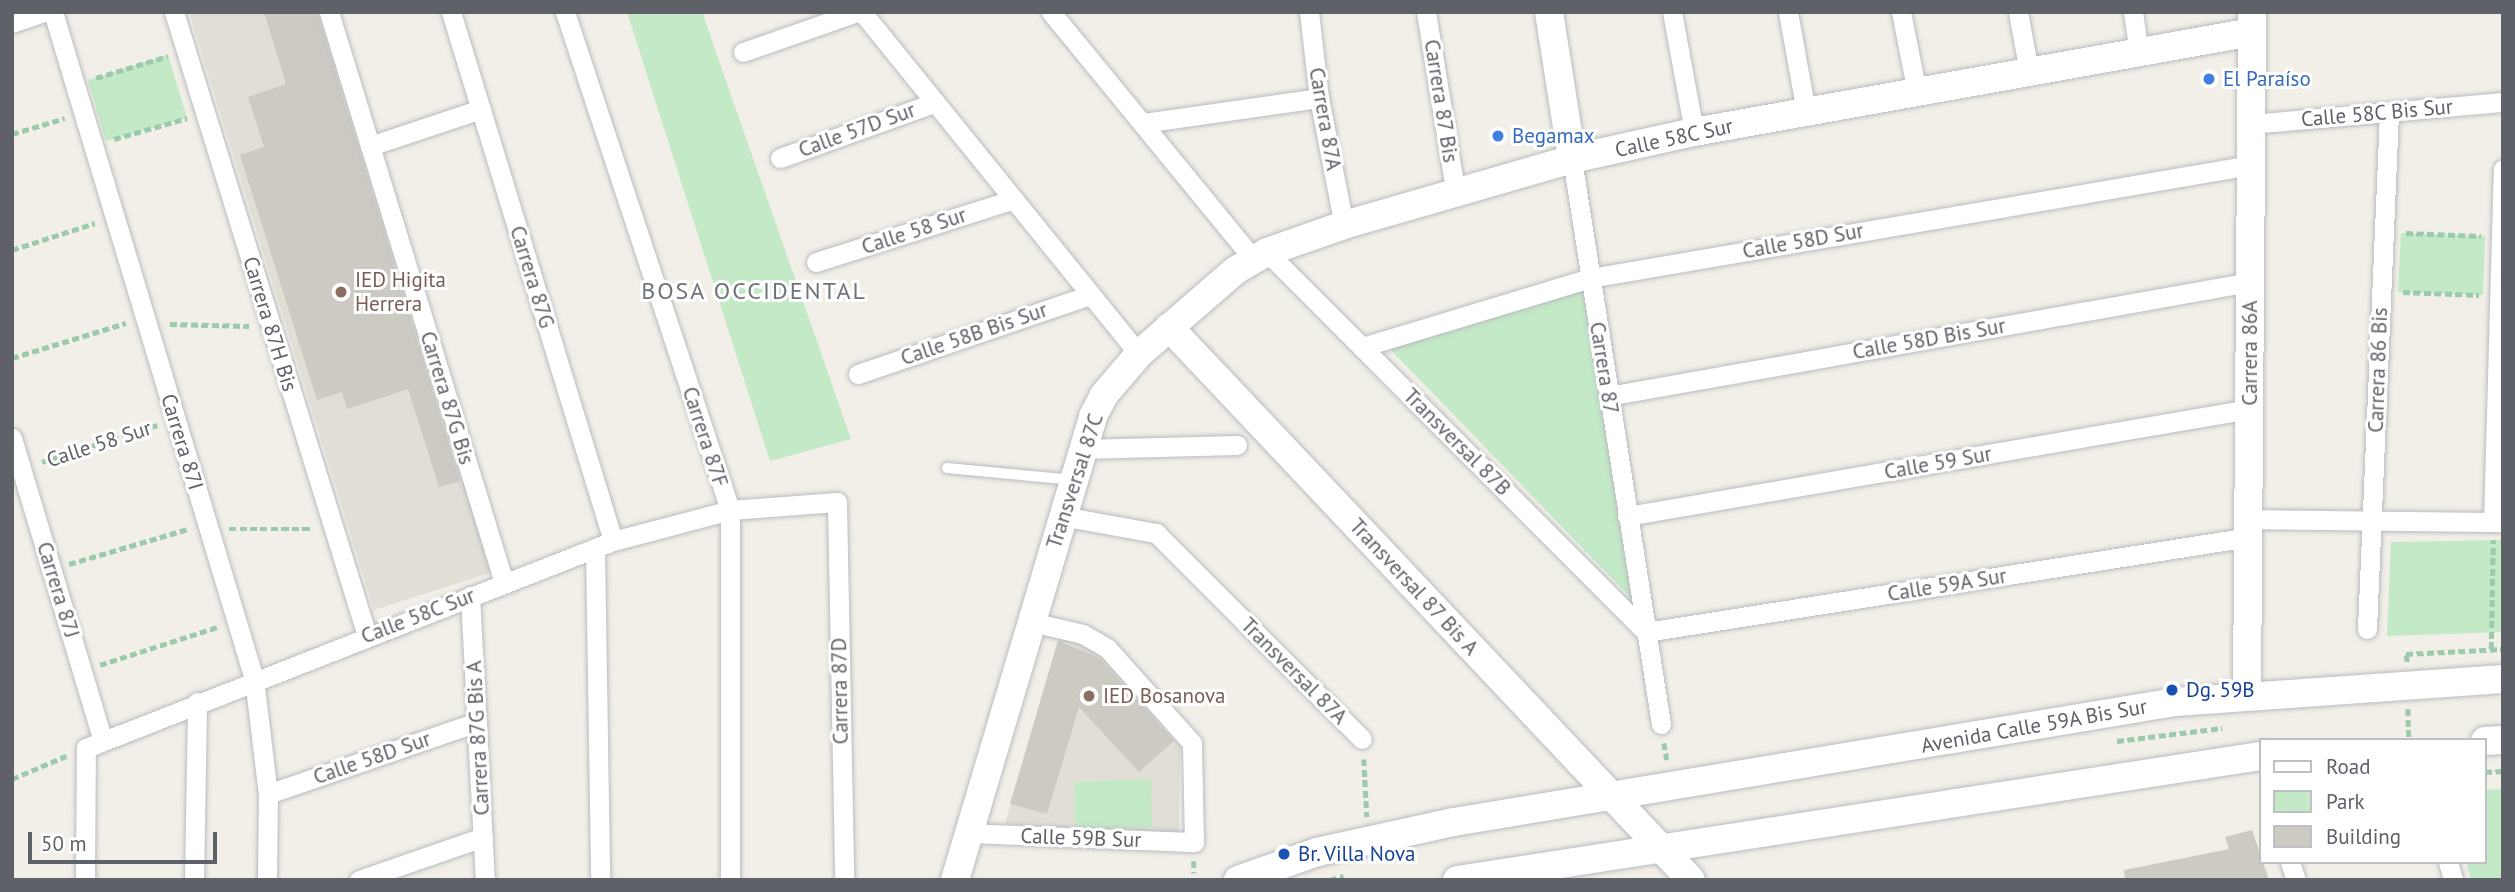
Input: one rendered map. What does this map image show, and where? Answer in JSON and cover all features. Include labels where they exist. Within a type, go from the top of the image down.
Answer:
[{"type":"street","points":[[12,23],[44,12]]},
{"type":"street","name":"Carrera 87I","points":[[53,12],[254,679],[268,794],[267,880]]},
{"type":"street","name":"Carrera 87H Bis","points":[[174,12],[367,636]]},
{"type":"street","name":"Carrera 87G Bis","points":[[329,12],[504,583]]},
{"type":"street","name":"Carrera 87G","points":[[451,12],[604,544],[600,880]]},
{"type":"street","name":"Carrera 87F","points":[[565,12],[730,510],[730,880]]},
{"type":"street","points":[[743,52],[856,12]]},
{"type":"street","points":[[862,12],[1011,200],[1139,354]]},
{"type":"street","name":"Transversal 87B","points":[[1051,12],[1143,123],[1260,255],[1362,347],[1646,632]]},
{"type":"street","name":"Carrera 87A","points":[[1309,12],[1319,99],[1344,225]]},
{"type":"street","name":"Carrera 87 Bis","points":[[1426,12],[1455,189]]},
{"type":"street","name":"Carrera 87","points":[[1549,12],[1661,724]]},
{"type":"street","points":[[1672,12],[1693,132]]},
{"type":"street","points":[[1788,12],[1806,112]]},
{"type":"street","points":[[1901,12],[1917,93]]},
{"type":"street","points":[[2018,12],[2029,72]]},
{"type":"street","points":[[2133,12],[2139,53]]},
{"type":"street","name":"Calle 58C Sur","points":[[1139,354],[1260,255],[1455,189],[1693,132],[2139,53],[2252,22]]},
{"type":"street","name":"Carrera 86A","points":[[2247,695],[2252,22]]},
{"type":"street","points":[[1143,123],[1319,99]]},
{"type":"street","name":"Calle 58C Bis Sur","points":[[2251,124],[2503,102]]},
{"type":"street","name":"Calle 57D Sur","points":[[780,158],[934,103]]},
{"type":"street","points":[[370,146],[481,109]]},
{"type":"street","name":"Carrera 86 Bis","points":[[2367,629],[2389,112]]},
{"type":"street","name":"Calle 58D Sur","points":[[1362,347],[1590,278],[2251,165]]},
{"type":"street","points":[[2498,522],[2498,296],[2503,169]]},
{"type":"street","name":"Calle 58 Sur","points":[[816,262],[1011,200]]},
{"type":"street","name":"Calle 58D Bis Sur","points":[[1608,396],[2250,282]]},
{"type":"street","name":"Calle 58B Bis Sur","points":[[858,374],[1090,295]]},
{"type":"street","name":"Transversal 87 Bis A","points":[[1169,327],[1691,880]]},
{"type":"street","name":"Transversal 87C","points":[[955,880],[1082,449],[1104,395],[1139,354]]},
{"type":"street","name":"Calle 59 Sur","points":[[1627,516],[2249,410]]},
{"type":"street","name":"Carrera 87J","points":[[12,439],[82,671],[95,745],[85,880]]},
{"type":"street","points":[[1082,449],[1237,445]]},
{"type":"street","name":"Calle 58C Sur","points":[[95,745],[254,679],[604,544],[730,510],[837,502]]},
{"type":"street","name":"Carrera 87D","points":[[837,502],[844,880]]},
{"type":"street","name":"Transversal 87A","points":[[1062,516],[1156,533],[1362,739]]},
{"type":"street","name":"Calle 59A Sur","points":[[1646,632],[2249,528],[2372,521],[2498,522]]},
{"type":"street","name":"Carrera 87G Bis A","points":[[470,596],[485,880]]},
{"type":"street","name":"Calle 59B Sur","points":[[968,833],[1194,842],[1192,743],[1107,648],[1083,634],[1031,622]]},
{"type":"street","name":"Avenida Calle 59A Bis Sur","points":[[1238,880],[1369,838],[2175,702],[2503,679]]},
{"type":"street","points":[[194,880],[197,702]]},
{"type":"street","name":"Calle 58D Sur","points":[[268,794],[477,722]]},
{"type":"street","points":[[1457,880],[2260,756]]},
{"type":"street","points":[[359,880],[483,837]]},
{"type":"lane","points":[[947,468],[1073,480]]},
{"type":"path","points":[[75,85],[186,51]]},
{"type":"path","points":[[12,134],[83,112]]},
{"type":"path","points":[[93,145],[205,114]]},
{"type":"path","points":[[12,250],[114,216]]},
{"type":"path","points":[[2384,233],[2499,237]]},
{"type":"path","points":[[2382,291],[2498,296]]},
{"type":"path","name":"Calle 58 Sur","points":[[21,468],[176,420]]},
{"type":"path","points":[[2491,649],[2498,522]]},
{"type":"path","points":[[82,671],[236,621]]},
{"type":"path","points":[[2406,654],[2503,649]]},
{"type":"path","points":[[2395,715],[2408,715]]},
{"type":"path","points":[[2106,742],[2228,727]]},
{"type":"path","name":"Transversal 87A","points":[[1362,739],[1369,838]]},
{"type":"path","points":[[12,779],[95,745]]},
{"type":"shaded area","name":"IED Higita Herrera","points":[[189,12],[319,12],[493,572],[374,610]]},
{"type":"shaded area","name":"IED Bosanova","points":[[1059,636],[1096,650],[1180,746],[1179,834],[1005,824]]},
{"type":"green space","points":[[627,12],[702,12],[851,439],[770,461]]},
{"type":"green space","points":[[168,55],[187,118],[106,141],[88,80]]},
{"type":"green space","points":[[2401,233],[2485,236],[2483,295],[2398,292]]},
{"type":"green space","points":[[1582,285],[1632,599],[1390,349]]},
{"type":"green space","points":[[2503,540],[2503,632],[2387,636],[2391,542]]},
{"type":"green space","points":[[1151,779],[1152,827],[1075,829],[1074,782]]},
{"type":"green space","points":[[2503,789],[2503,880],[2471,880],[2467,864],[2487,864],[2487,790]]},
{"type":"building","points":[[264,12],[317,12],[460,481],[439,487],[408,389],[347,409],[342,392],[317,400],[240,155],[264,147],[248,97],[286,84]]},
{"type":"building","points":[[1058,641],[1099,658],[1174,741],[1139,772],[1079,707],[1047,814],[1010,804]]},
{"type":"building","points":[[2252,830],[2260,854],[2260,864],[2264,864],[2269,880],[2125,880],[2124,870],[2229,849],[2225,837]]},
{"type":"place","name":"El Paraíso","points":[[2209,79]]},
{"type":"place","name":"Begamax","points":[[1498,136]]},
{"type":"place","name":"IED Higita Herrera","points":[[341,292]]},
{"type":"place","name":"Dg. 59B","points":[[2172,690]]},
{"type":"place","name":"IED Bosanova","points":[[1089,696]]},
{"type":"place","name":"Br. Villa Nova","points":[[1284,854]]},
{"type":"district","name":"BOSA OCCIDENTAL","points":[[754,291]]}]
